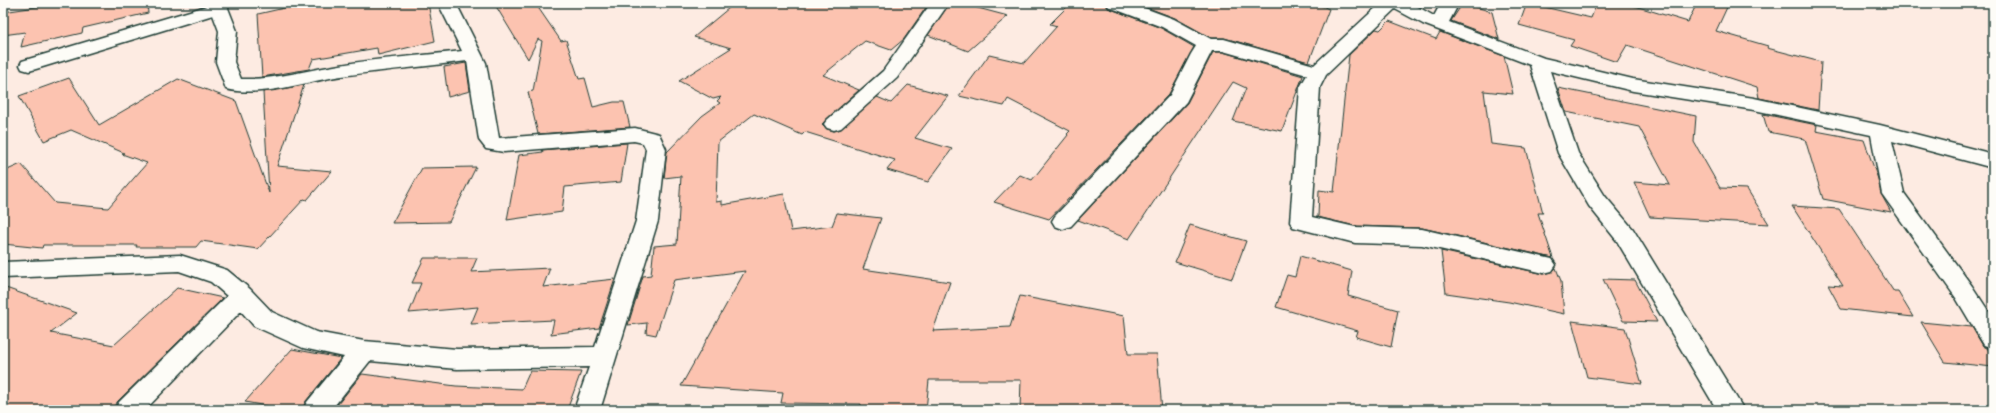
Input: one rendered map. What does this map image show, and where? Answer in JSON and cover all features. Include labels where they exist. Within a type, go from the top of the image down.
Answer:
[{"type":"street","points":[[447,3],[477,63],[489,140],[493,144],[504,145],[635,134],[652,139],[656,149],[647,220],[587,410]]},
{"type":"street","points":[[834,124],[890,74],[899,59],[940,3]]},
{"type":"street","points":[[1115,3],[1168,24],[1207,45],[1224,45],[1318,72]]},
{"type":"street","points":[[1391,3],[1318,72],[1310,87],[1301,222],[1355,235],[1422,237],[1544,265]]},
{"type":"street","points":[[1398,3],[1439,24],[1538,62],[1633,85],[1754,104],[1880,131],[1993,161]]},
{"type":"street","points":[[1439,24],[1450,3]]},
{"type":"street","points":[[29,65],[219,5],[228,32],[225,62],[233,85],[252,86],[342,70],[473,55]]},
{"type":"street","points":[[1064,221],[1179,98],[1200,54],[1207,45]]},
{"type":"street","points":[[1538,62],[1568,153],[1597,202],[1625,235],[1731,410]]},
{"type":"street","points":[[1880,131],[1893,194],[1964,292],[1993,338]]},
{"type":"street","points":[[3,270],[180,263],[219,276],[242,294],[263,319],[312,341],[364,351],[457,359],[604,357]]},
{"type":"street","points":[[128,410],[242,294]]},
{"type":"street","points":[[316,410],[364,351]]},
{"type":"building","points":[[44,3],[147,3],[148,13],[83,28],[82,33],[21,47],[25,32],[3,35],[3,12],[43,6]]},
{"type":"building","points":[[306,3],[428,3],[435,41],[378,55],[377,48],[313,59],[309,69],[262,77],[258,14]]},
{"type":"building","points":[[494,3],[535,3],[561,41],[566,40],[579,79],[585,78],[593,107],[614,102],[624,102],[630,127],[538,134],[528,92],[533,91],[542,41],[538,39],[528,59]]},
{"type":"building","points":[[735,3],[929,3],[904,39],[891,50],[865,41],[823,75],[859,90],[822,124],[827,129],[834,131],[841,129],[877,97],[891,103],[908,85],[948,96],[915,138],[952,149],[928,182],[887,170],[895,160],[805,132],[802,135],[754,114],[718,142],[716,202],[722,201],[722,205],[784,194],[791,231],[832,226],[837,213],[881,218],[863,269],[950,282],[933,331],[1010,327],[1020,296],[1124,316],[1128,354],[1157,354],[1162,410],[1020,410],[1021,380],[929,380],[926,410],[860,410],[861,404],[781,403],[783,393],[681,386],[745,271],[674,280],[656,335],[646,333],[647,323],[628,325],[643,276],[651,275],[654,246],[677,244],[681,176],[664,178],[667,152],[702,116],[720,103],[717,101],[721,97],[713,99],[679,81],[731,48],[694,37]]},
{"type":"building","points":[[950,3],[959,3],[1008,16],[968,51],[928,35]]},
{"type":"building","points":[[1071,3],[1105,3],[1108,8],[1161,28],[1194,47],[1169,94],[1049,219],[994,202],[1020,175],[1032,180],[1070,131],[1008,99],[1004,106],[959,96],[989,55],[1024,63],[1057,26],[1050,24]]},
{"type":"building","points":[[1135,3],[1315,3],[1329,9],[1309,62],[1224,38],[1211,38],[1175,18]]},
{"type":"building","points":[[1463,3],[1492,12],[1499,39],[1451,21]]},
{"type":"building","points":[[1527,3],[1591,18],[1597,3],[1625,3],[1688,22],[1697,3],[1729,3],[1716,31],[1768,46],[1767,48],[1821,62],[1818,110],[1759,98],[1757,87],[1627,45],[1617,62],[1570,46],[1574,40],[1519,25]]},
{"type":"building","points":[[1389,21],[1436,39],[1440,32],[1504,56],[1513,94],[1484,91],[1491,144],[1526,148],[1543,213],[1538,213],[1553,258],[1422,228],[1355,226],[1318,217],[1319,190],[1334,192],[1349,55],[1376,29],[1380,30]]},
{"type":"building","points":[[1213,52],[1223,52],[1303,76],[1282,131],[1233,121],[1246,88],[1233,82],[1129,239],[1078,220],[1187,103]]},
{"type":"building","points":[[466,63],[470,91],[448,97],[444,67]]},
{"type":"building","points":[[69,78],[99,125],[178,79],[236,101],[269,193],[263,92],[304,85],[277,166],[332,171],[307,200],[304,199],[258,249],[201,241],[196,247],[136,247],[137,245],[43,245],[42,248],[3,244],[3,172],[21,164],[55,203],[108,208],[147,163],[122,154],[124,153],[71,130],[44,141],[19,96]]},
{"type":"building","points":[[1558,88],[1696,116],[1694,142],[1720,188],[1747,189],[1769,224],[1650,217],[1634,182],[1670,185],[1639,127],[1566,112]]},
{"type":"building","points":[[1763,114],[1817,125],[1816,131],[1864,140],[1878,179],[1881,194],[1891,212],[1823,199],[1805,139],[1768,132]]},
{"type":"building","points":[[627,143],[621,182],[565,187],[562,212],[507,220],[519,155],[543,152],[542,150]]},
{"type":"building","points":[[476,167],[449,222],[392,223],[422,168]]},
{"type":"building","points":[[1792,206],[1839,209],[1894,292],[1898,292],[1913,317],[1841,309],[1828,285],[1843,286]]},
{"type":"building","points":[[1190,225],[1246,241],[1232,279],[1175,262]]},
{"type":"building","points":[[1441,251],[1544,274],[1552,272],[1556,268],[1561,281],[1564,314],[1509,302],[1446,293]]},
{"type":"building","points":[[1300,256],[1352,271],[1348,296],[1398,310],[1391,347],[1356,337],[1358,331],[1276,307],[1287,275],[1295,277]]},
{"type":"building","points":[[424,258],[477,258],[471,272],[550,268],[543,287],[615,279],[599,328],[551,334],[554,320],[471,324],[478,307],[409,313],[421,283],[412,283]]},
{"type":"building","points":[[1603,279],[1635,280],[1657,322],[1623,321]]},
{"type":"building","points":[[3,287],[77,313],[51,333],[114,345],[177,288],[223,298],[118,401],[111,410],[3,410]]},
{"type":"building","points":[[1572,321],[1625,328],[1642,384],[1587,377]]},
{"type":"building","points":[[1921,322],[1972,327],[1983,346],[1987,348],[1993,356],[1993,367],[1945,362]]},
{"type":"building","points":[[292,349],[341,358],[306,401],[302,410],[287,410],[245,402]]},
{"type":"building","points":[[530,371],[581,372],[567,410],[333,410],[362,374],[456,386],[522,389]]}]
